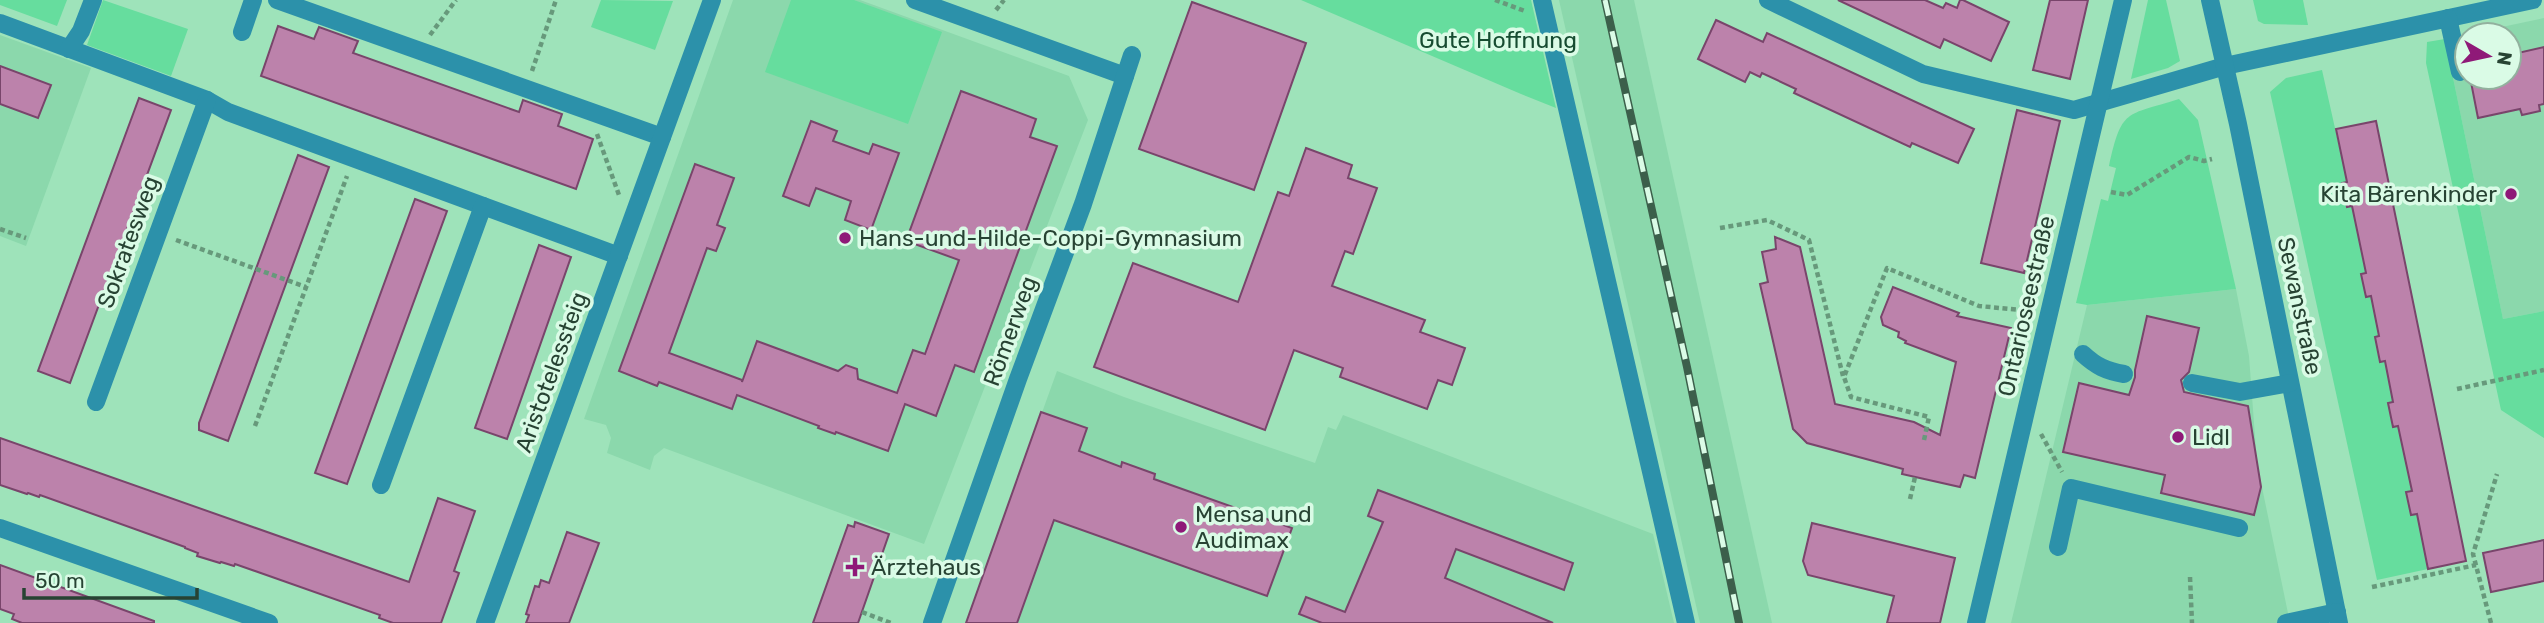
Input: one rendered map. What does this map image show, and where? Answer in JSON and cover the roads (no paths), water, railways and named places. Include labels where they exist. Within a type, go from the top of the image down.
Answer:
[{"type":"street","points":[[69,49],[81,32],[93,0]]},
{"type":"street","points":[[242,32],[253,0]]},
{"type":"street","points":[[277,0],[662,137]]},
{"type":"street","name":"Aristotelessteig","points":[[485,623],[712,0]]},
{"type":"street","points":[[915,0],[1125,76]]},
{"type":"street","points":[[1542,0],[1686,623]]},
{"type":"street","points":[[1768,0],[1923,74],[2074,110],[2225,66],[2533,0]]},
{"type":"street","name":"Ontarioseestraße","points":[[1976,623],[2123,0]]},
{"type":"street","name":"Sewanstraße","points":[[2210,0],[2338,618]]},
{"type":"street","points":[[2448,18],[2453,40]]},
{"type":"street","points":[[0,23],[619,256]]},
{"type":"street","name":"Römerweg","points":[[932,623],[1083,204],[1132,55]]},
{"type":"street","name":"Sokratesweg","points":[[96,402],[207,100]]},
{"type":"street","points":[[382,485],[483,206]]},
{"type":"street","points":[[2083,354],[2094,365],[2124,374]]},
{"type":"street","points":[[2192,383],[2240,393],[2290,383]]},
{"type":"street","points":[[2058,547],[2071,488],[2239,528]]},
{"type":"street","points":[[0,528],[269,623]]},
{"type":"street","points":[[2286,623],[2338,618]]},
{"type":"railway","points":[[1605,0],[1687,367],[1739,623]]},
{"type":"place","name":"Kita Bärenkinder","points":[[2511,194]]},
{"type":"place","name":"Hans-und-Hilde-Coppi-Gymnasium","points":[[845,238]]},
{"type":"place","name":"Lidl","points":[[2178,437]]},
{"type":"place","name":"Mensa und Audimax","points":[[1181,527]]},
{"type":"place","name":"Ärztehaus","points":[[855,567]]},
{"type":"park label","name":"Gute Hoffnung","points":[[1498,40]]}]
